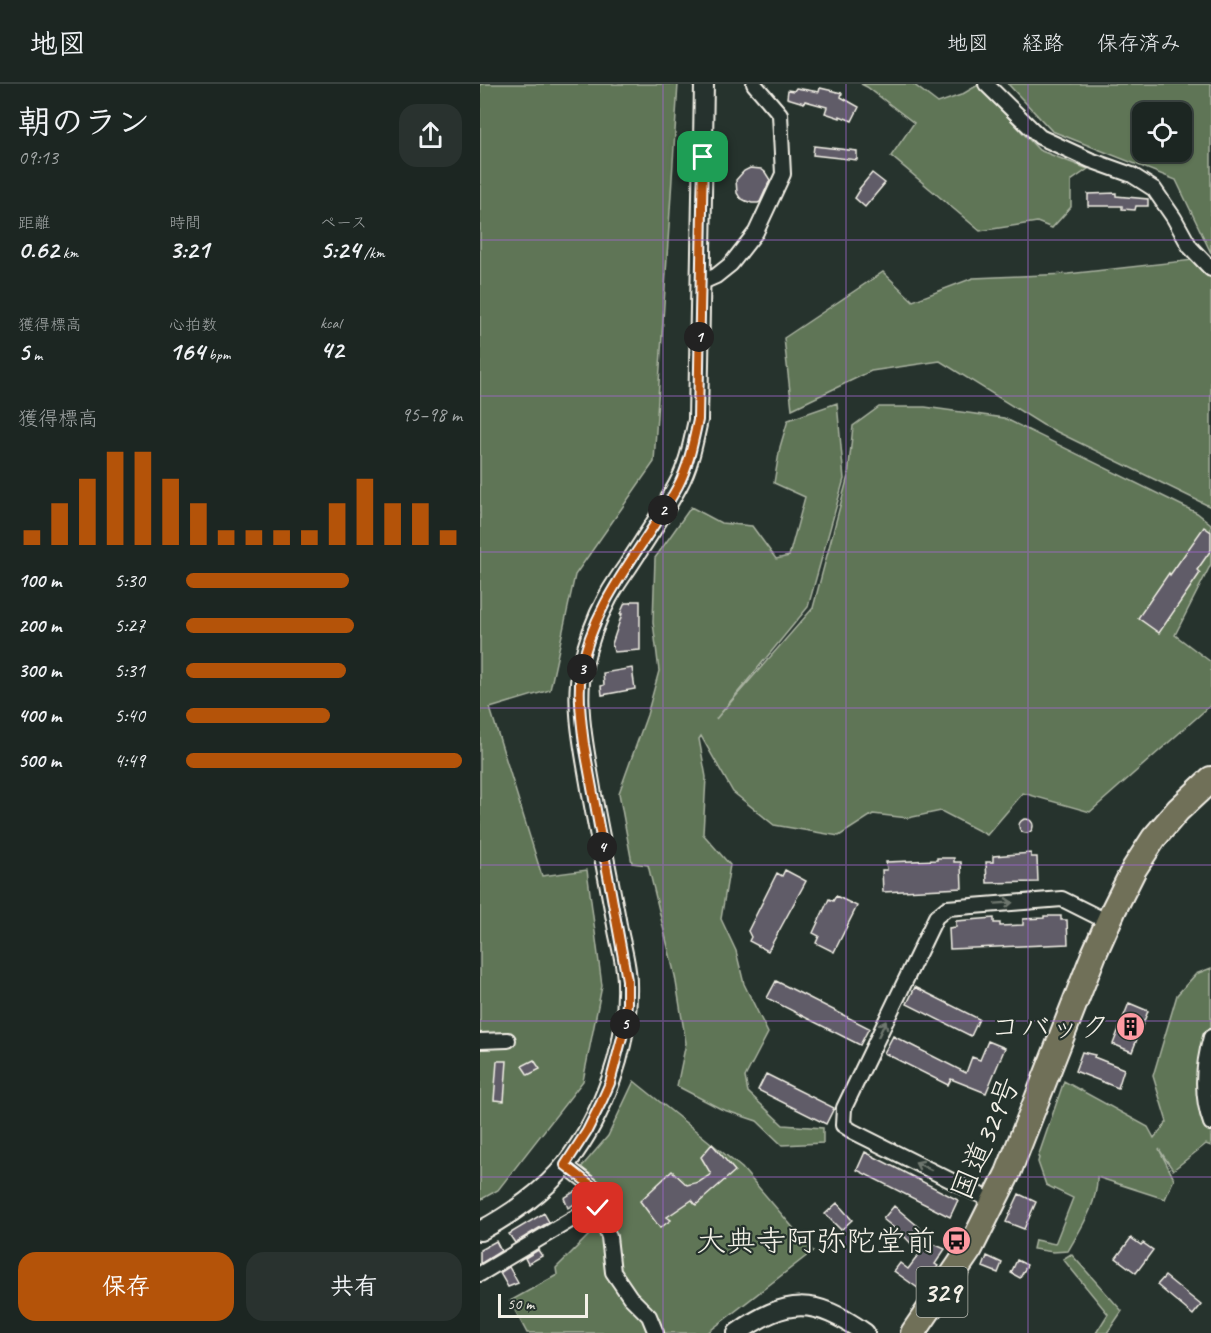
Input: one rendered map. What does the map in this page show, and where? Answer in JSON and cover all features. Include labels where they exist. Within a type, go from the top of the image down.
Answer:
[{"type":"highway","name":"国道329号","points":[[913,1333],[970,1250],[1008,1173],[1108,922],[1134,869],[1154,838],[1178,810],[1211,778]]},
{"type":"main road","points":[[480,1231],[526,1202],[565,1165],[587,1131],[610,1083],[625,1026],[627,980],[584,744],[580,698],[581,671],[589,641],[609,595],[678,484],[691,453],[698,420],[704,84]]},
{"type":"main road","points":[[737,1333],[767,1314],[782,1308],[798,1306],[824,1310],[842,1317],[865,1333]]},
{"type":"street","points":[[700,283],[716,276],[731,264],[756,232],[783,174],[780,114],[754,84]]},
{"type":"street","points":[[986,84],[1040,137],[1090,160],[1132,175],[1154,189],[1190,247],[1211,269]]},
{"type":"street","points":[[994,1202],[852,1131],[843,1125],[844,1108],[936,917],[947,908],[1062,899],[1108,922]]},
{"type":"street","points":[[1211,1037],[1206,1056],[1204,1087],[1206,1109],[1211,1124]]},
{"type":"street","points":[[480,1041],[508,1040]]},
{"type":"street","points":[[565,1165],[597,1190],[598,1208],[609,1237],[613,1272],[630,1297],[649,1316],[656,1333]]},
{"type":"street","points":[[480,1274],[579,1215],[598,1208]]},
{"type":"green space","points":[[480,84],[678,84],[654,462],[575,575],[550,690],[490,708],[542,876],[587,870],[602,986],[583,1081],[498,1190],[480,1200]]},
{"type":"green space","points":[[861,84],[913,84],[938,103],[961,95],[978,85],[1039,150],[1088,169],[1071,181],[1071,207],[1052,228],[1037,222],[980,231],[891,156],[914,123]]},
{"type":"green space","points":[[1008,84],[1211,84],[1211,253],[1176,180],[1052,131]]},
{"type":"green space","points":[[1211,258],[1211,507],[1043,425],[940,361],[871,371],[792,409],[784,338],[883,272],[913,301],[973,278],[1068,274]]},
{"type":"green space","points":[[837,403],[844,479],[808,607],[716,719],[813,608],[848,476],[853,426],[879,407],[925,407],[1004,418],[1197,513],[1211,524],[1211,564],[1175,635],[1211,662],[1211,705],[1090,812],[1023,793],[987,835],[941,811],[908,818],[873,814],[839,836],[774,825],[733,792],[701,736],[699,739],[706,777],[703,834],[730,865],[721,919],[736,951],[744,984],[768,1033],[745,1077],[748,1092],[783,1125],[823,1128],[823,1143],[782,1145],[757,1121],[721,1109],[677,1086],[686,1043],[675,976],[648,865],[632,863],[619,793],[647,715],[659,671],[653,622],[655,558],[691,507],[721,523],[752,526],[776,559],[789,556],[805,497],[774,483],[780,447],[788,420]]},
{"type":"green space","points":[[1211,968],[1211,1146],[1206,1144],[1173,1170],[1159,1149],[1174,1179],[1165,1199],[1097,1177],[1092,1206],[1068,1251],[1053,1252],[1033,1249],[1035,1240],[1055,1244],[1073,1198],[1046,1185],[1038,1162],[1064,1081],[1148,1127],[1154,1138],[1167,1122],[1153,1076],[1177,995],[1196,974]]},
{"type":"green space","points":[[634,1081],[742,1168],[813,1251],[707,1333],[527,1333],[510,1301],[557,1275],[556,1268],[598,1226],[593,1195],[578,1171],[608,1136]]},
{"type":"green space","points":[[1071,1254],[1122,1311],[1107,1333],[1096,1333],[1108,1314],[1063,1259]]},
{"type":"building","points":[[796,88],[819,92],[820,88],[842,93],[841,97],[859,107],[852,121],[840,116],[840,118],[825,113],[827,107],[787,98],[788,90],[794,91]]},
{"type":"building","points":[[814,146],[857,151],[857,160],[813,155]]},
{"type":"building","points":[[750,168],[761,169],[770,180],[758,203],[746,201],[737,193],[736,180]]},
{"type":"building","points":[[872,173],[885,183],[865,207],[855,198]]},
{"type":"building","points":[[1116,193],[1116,196],[1148,199],[1148,206],[1136,206],[1135,210],[1122,209],[1122,206],[1088,206],[1088,194]]},
{"type":"building","points":[[1204,527],[1211,532],[1211,550],[1197,570],[1200,573],[1159,633],[1138,618]]},
{"type":"building","points":[[640,601],[640,650],[614,652],[612,644],[622,614],[620,614],[625,603]]},
{"type":"building","points":[[632,668],[635,689],[602,695],[603,673]]},
{"type":"building","points":[[1023,819],[1029,819],[1033,826],[1029,833],[1023,833],[1019,829],[1019,823]]},
{"type":"building","points":[[1031,853],[1031,857],[1037,857],[1038,882],[987,883],[986,862],[993,862],[993,856]]},
{"type":"building","points":[[937,858],[954,858],[954,862],[961,862],[962,888],[883,892],[882,870],[887,870],[886,862],[937,860]]},
{"type":"building","points":[[785,870],[806,881],[768,951],[749,941],[751,937],[748,931],[777,873],[782,876]]},
{"type":"building","points":[[836,896],[857,906],[834,952],[816,943],[819,936],[813,933],[829,899],[833,901]]},
{"type":"building","points":[[1044,916],[1061,916],[1061,920],[1067,920],[1068,944],[950,949],[949,928],[956,927],[956,921],[994,918],[994,923],[1000,923],[1000,926],[1023,925],[1023,919],[1044,918]]},
{"type":"building","points":[[776,981],[869,1028],[860,1045],[767,998]]},
{"type":"building","points":[[915,987],[979,1019],[971,1036],[907,1004]]},
{"type":"building","name":"コバック","points":[[1129,1003],[1148,1011],[1132,1052],[1113,1044]]},
{"type":"building","points":[[893,1036],[966,1073],[972,1057],[980,1060],[988,1041],[1005,1048],[986,1093],[951,1079],[948,1085],[884,1053]]},
{"type":"building","points":[[1082,1052],[1095,1055],[1094,1057],[1124,1069],[1118,1088],[1075,1071]]},
{"type":"building","points":[[534,1060],[540,1069],[528,1075],[522,1066]]},
{"type":"building","points":[[497,1061],[507,1061],[504,1101],[494,1100]]},
{"type":"building","points":[[766,1074],[834,1108],[826,1124],[758,1090]]},
{"type":"building","points":[[712,1144],[735,1171],[696,1205],[692,1200],[667,1217],[671,1220],[660,1228],[640,1201],[672,1171],[687,1185],[699,1182],[711,1174],[701,1157]]},
{"type":"building","points":[[865,1152],[958,1200],[950,1217],[857,1170]]},
{"type":"building","points":[[580,1188],[588,1196],[568,1208],[564,1198]]},
{"type":"building","points":[[1019,1194],[1036,1202],[1024,1229],[1006,1222]]},
{"type":"building","points":[[837,1203],[852,1220],[841,1230],[825,1214]]},
{"type":"building","points":[[894,1206],[919,1227],[929,1242],[945,1249],[935,1264],[938,1266],[922,1291],[894,1271],[900,1263],[908,1269],[920,1253],[883,1219]]},
{"type":"building","points":[[544,1213],[549,1222],[515,1243],[509,1234]]},
{"type":"building","points":[[1131,1238],[1153,1250],[1136,1273],[1116,1258]]},
{"type":"building","points":[[496,1241],[501,1251],[480,1264],[480,1250]]},
{"type":"building","points":[[538,1250],[542,1256],[528,1264],[525,1258]]},
{"type":"building","points":[[987,1256],[1002,1263],[998,1273],[983,1267]]},
{"type":"building","points":[[1017,1260],[1027,1265],[1020,1278],[1011,1273]]},
{"type":"building","points":[[509,1267],[518,1283],[508,1287],[500,1273]]},
{"type":"building","points":[[1165,1276],[1201,1305],[1193,1315],[1157,1285]]},
{"type":"place","name":"コバック","points":[[1131,1027]]},
{"type":"place","name":"大典寺阿弥陀堂前","points":[[957,1241]]},
{"type":"route","points":[[598,1208],[597,1190],[565,1165],[587,1131],[610,1083],[625,1026],[627,980],[584,744],[580,707],[581,671],[589,641],[609,595],[678,484],[691,453],[698,420],[703,157]]}]
